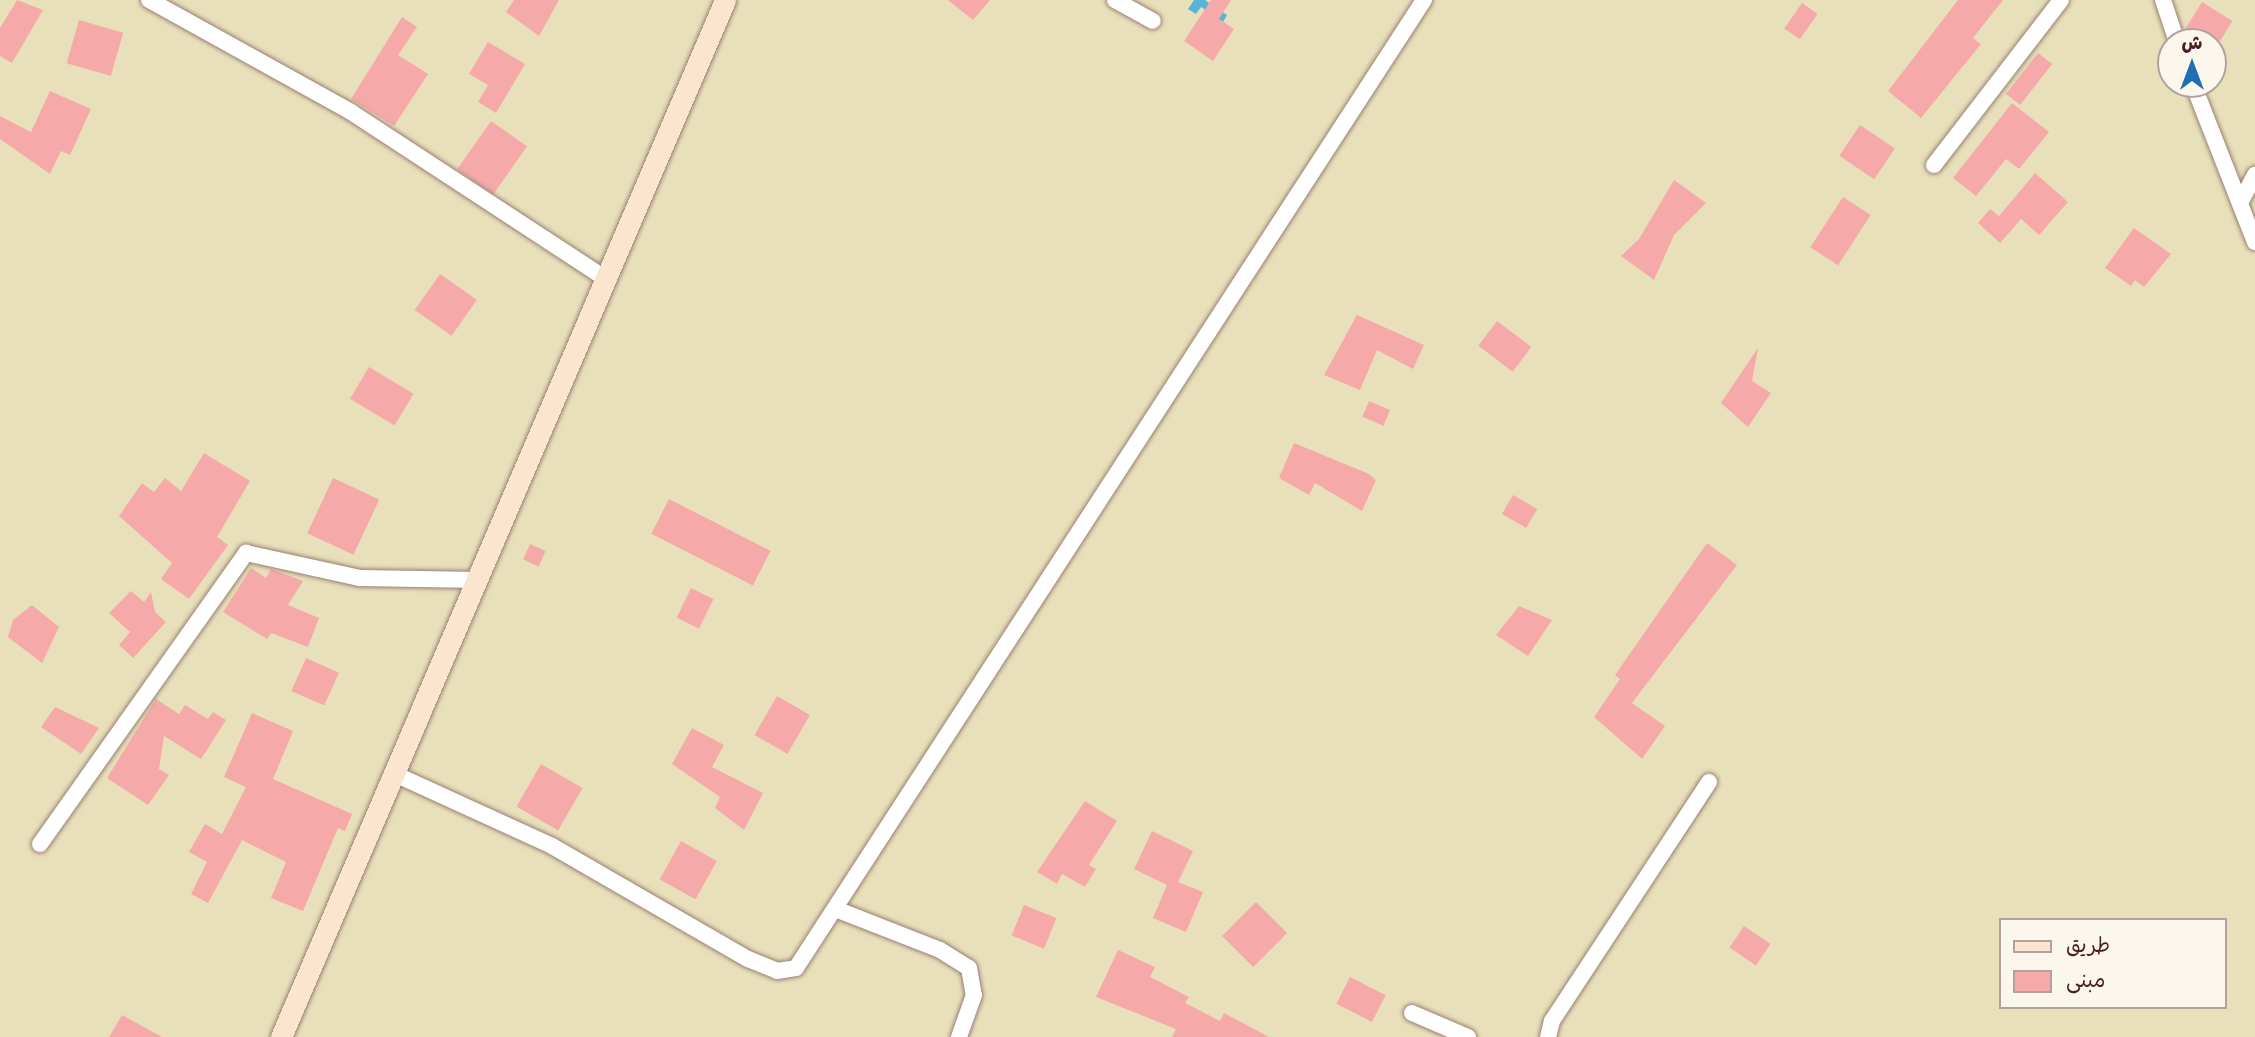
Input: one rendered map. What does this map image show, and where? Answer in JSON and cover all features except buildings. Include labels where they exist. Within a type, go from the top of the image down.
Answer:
[{"type":"street","points":[[149,0],[351,112],[608,280]]},
{"type":"street","points":[[281,1037],[397,775],[725,0]]},
{"type":"street","points":[[1115,0],[1153,21]]},
{"type":"street","points":[[397,775],[552,846],[766,968],[788,970],[804,961],[1424,0]]},
{"type":"street","points":[[1934,165],[2062,0]]},
{"type":"street","points":[[2163,0],[2172,28]]},
{"type":"street","points":[[2199,98],[2255,242]]},
{"type":"street","points":[[2240,203],[2255,175]]},
{"type":"street","points":[[40,844],[246,553],[360,578],[480,580]]},
{"type":"street","points":[[1549,1037],[1552,1021],[1709,782]]},
{"type":"street","points":[[838,910],[969,968],[974,995],[959,1037]]},
{"type":"street","points":[[1412,1013],[1468,1037]]},
{"type":"water","points":[[1194,0],[1205,0],[1227,15],[1223,22],[1201,7],[1196,14],[1188,9]]}]
